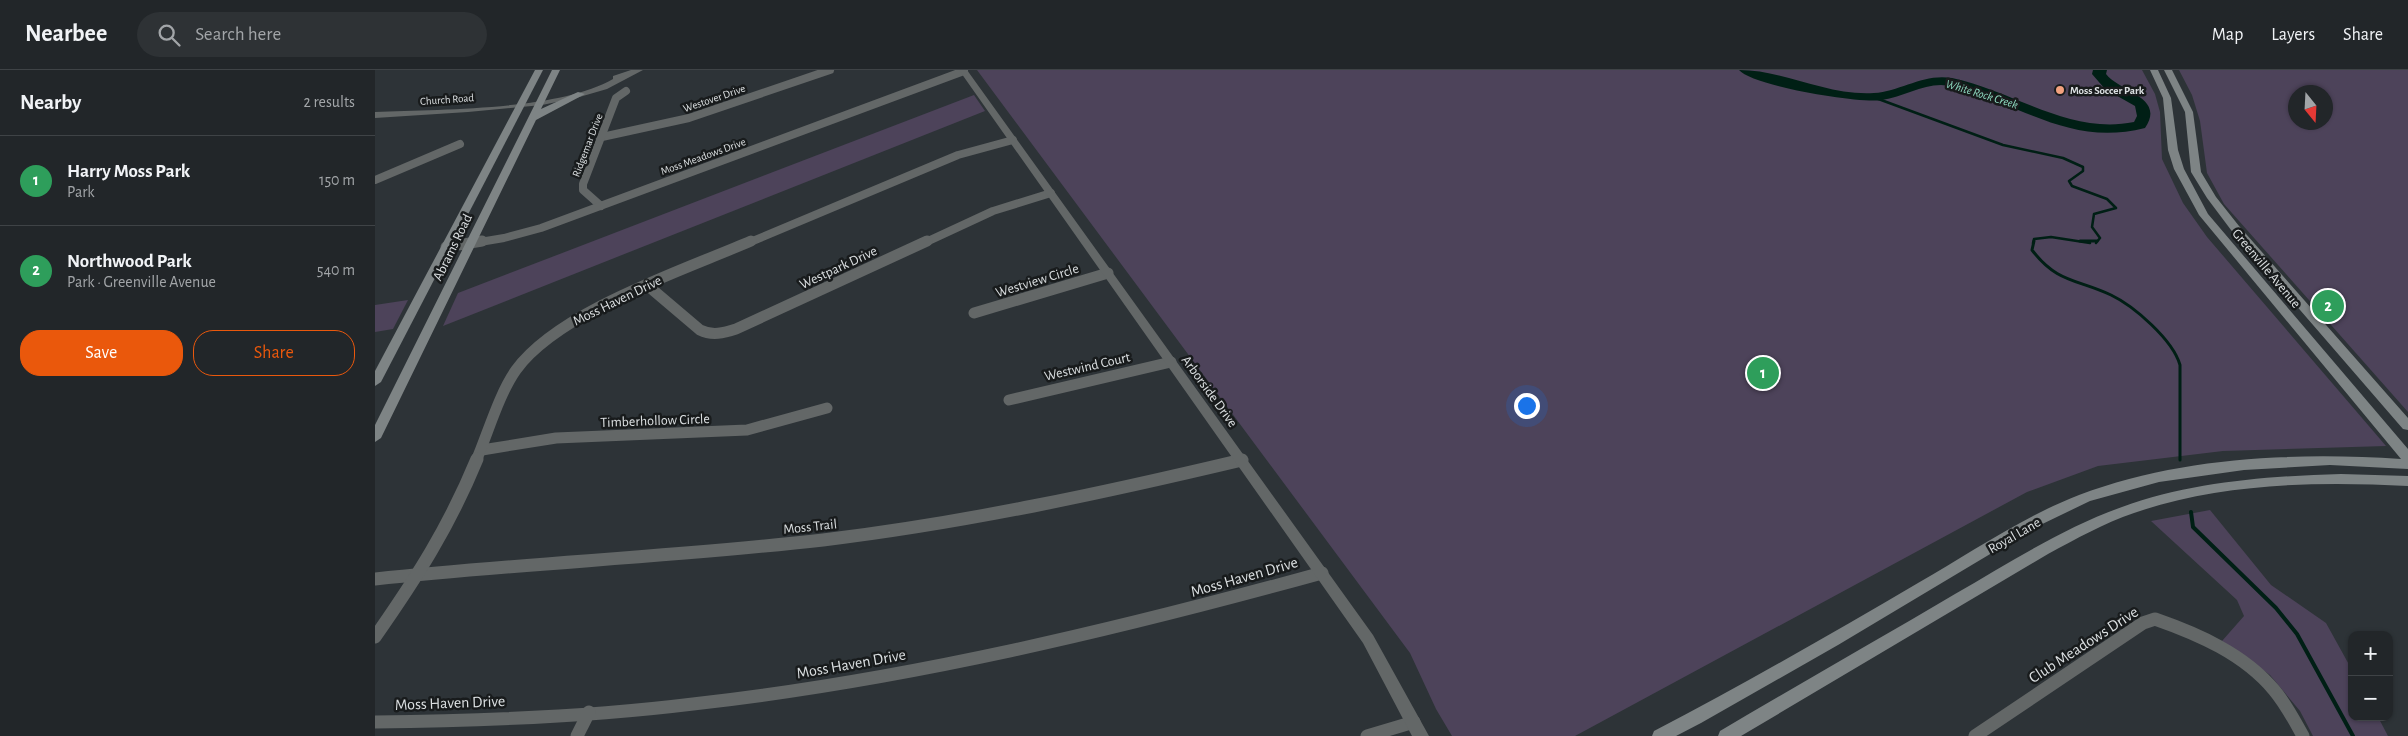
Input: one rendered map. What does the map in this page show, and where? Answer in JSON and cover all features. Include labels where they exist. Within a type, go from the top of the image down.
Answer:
[{"type":"main road","name":"Abrams Road","points":[[375,382],[539,70]]},
{"type":"main road","name":"Abrams Road","points":[[375,438],[556,70]]},
{"type":"main road","name":"Greenville Avenue","points":[[2154,70],[2167,98],[2173,150],[2179,169],[2208,220],[2408,458]]},
{"type":"main road","name":"Greenville Avenue","points":[[2168,70],[2189,112],[2197,172],[2212,198],[2235,228],[2408,426]]},
{"type":"main road","points":[[531,120],[547,109],[581,94]]},
{"type":"main road","points":[[2287,315],[2312,317]]},
{"type":"main road","name":"Royal Lane","points":[[1660,736],[1827,644],[2059,510],[2110,490],[2142,481],[2189,473],[2287,463],[2408,464]]},
{"type":"main road","points":[[2189,473],[2207,492]]},
{"type":"main road","name":"Royal Lane","points":[[1726,736],[2043,550],[2093,524],[2139,507],[2207,492],[2318,479],[2408,481]]},
{"type":"street","points":[[540,101],[625,76],[639,70]]},
{"type":"street","name":"Westover Drive","points":[[602,138],[635,133],[677,122],[830,70]]},
{"type":"street","name":"Arborside Drive","points":[[964,71],[1368,639],[1421,736]]},
{"type":"street","name":"Moss Meadows Drive","points":[[446,247],[541,228],[964,71]]},
{"type":"street","points":[[540,101],[581,94],[620,80],[625,76]]},
{"type":"street","name":"Ridgemar Drive","points":[[601,206],[583,190],[583,184],[616,98],[626,91]]},
{"type":"street","name":"Church Road","points":[[375,116],[540,101]]},
{"type":"street","name":"Moss Haven Drive","points":[[375,637],[419,574],[457,507],[502,398],[516,370],[536,348],[558,330],[587,312],[647,285],[958,155],[1013,140]]},
{"type":"street","points":[[377,178],[460,144]]},
{"type":"street","name":"Westpark Drive","points":[[647,285],[698,331],[713,334],[724,332],[736,329],[993,211],[1051,193]]},
{"type":"street","name":"Westview Circle","points":[[974,313],[1108,273]]},
{"type":"street","name":"Westwind Court","points":[[1009,400],[1171,362]]},
{"type":"street","name":"Timberhollow Circle","points":[[481,450],[556,438],[716,433],[747,430],[827,408]]},
{"type":"street","name":"Moss Trail","points":[[375,579],[502,565],[695,553],[927,526],[1109,491],[1242,460]]},
{"type":"street","name":"Moss Haven Drive","points":[[375,722],[448,721],[589,712],[735,699],[845,683],[958,662],[1117,628],[1205,606],[1322,573]]},
{"type":"street","name":"Club Meadows Drive","points":[[1975,736],[2143,623],[2155,619],[2215,645],[2260,675],[2274,689],[2303,736]]},
{"type":"street","points":[[577,736],[589,712]]},
{"type":"street","points":[[1367,736],[1413,722]]},
{"type":"shaded area","points":[[977,70],[2142,70],[2155,94],[2160,112],[2162,159],[2183,203],[2207,237],[2386,446],[2223,451],[2098,466],[2027,492],[1575,736],[1452,736],[1436,709],[1410,653]]},
{"type":"shaded area","points":[[2179,70],[2408,70],[2408,412],[2224,204],[2207,173],[2200,121],[2192,95]]},
{"type":"shaded area","points":[[974,95],[985,111],[443,326],[458,293]]},
{"type":"shaded area","points":[[408,300],[393,329],[375,332],[375,305]]},
{"type":"shaded area","points":[[2210,510],[2271,585],[2326,623],[2348,663],[2348,721],[2380,721],[2388,736],[2313,736],[2300,711],[2270,675],[2222,641],[2244,616],[2237,600],[2151,521]]},
{"type":"waterway","name":"White Rock Creek","points":[[1746,70],[1753,74],[1813,89],[1858,97],[1883,96],[1930,82],[1950,82],[1997,96],[2068,124],[2092,129],[2116,130],[2140,125],[2144,116],[2144,109],[2141,104],[2109,85],[2099,74],[2100,70]]},
{"type":"waterway","points":[[1873,97],[2003,145],[2063,158],[2083,167],[2083,171],[2069,181],[2072,186],[2107,199],[2116,208],[2094,214],[2092,227],[2100,238],[2096,243]]},
{"type":"waterway","points":[[2033,243],[2034,239],[2051,237],[2090,243]]},
{"type":"waterway","points":[[2034,241],[2032,250],[2050,269],[2068,279],[2111,295],[2131,307],[2152,325],[2176,355],[2180,365],[2180,460]]},
{"type":"waterway","points":[[2080,241],[2097,241]]},
{"type":"waterway","points":[[2191,512],[2193,527],[2276,608],[2297,634],[2353,736]]},
{"type":"place","name":"Moss Soccer Park","points":[[2060,90]]},
{"type":"place","name":"Northwood Park","points":[[2328,306]]},
{"type":"place","name":"Harry Moss Park","points":[[1763,373]]}]
